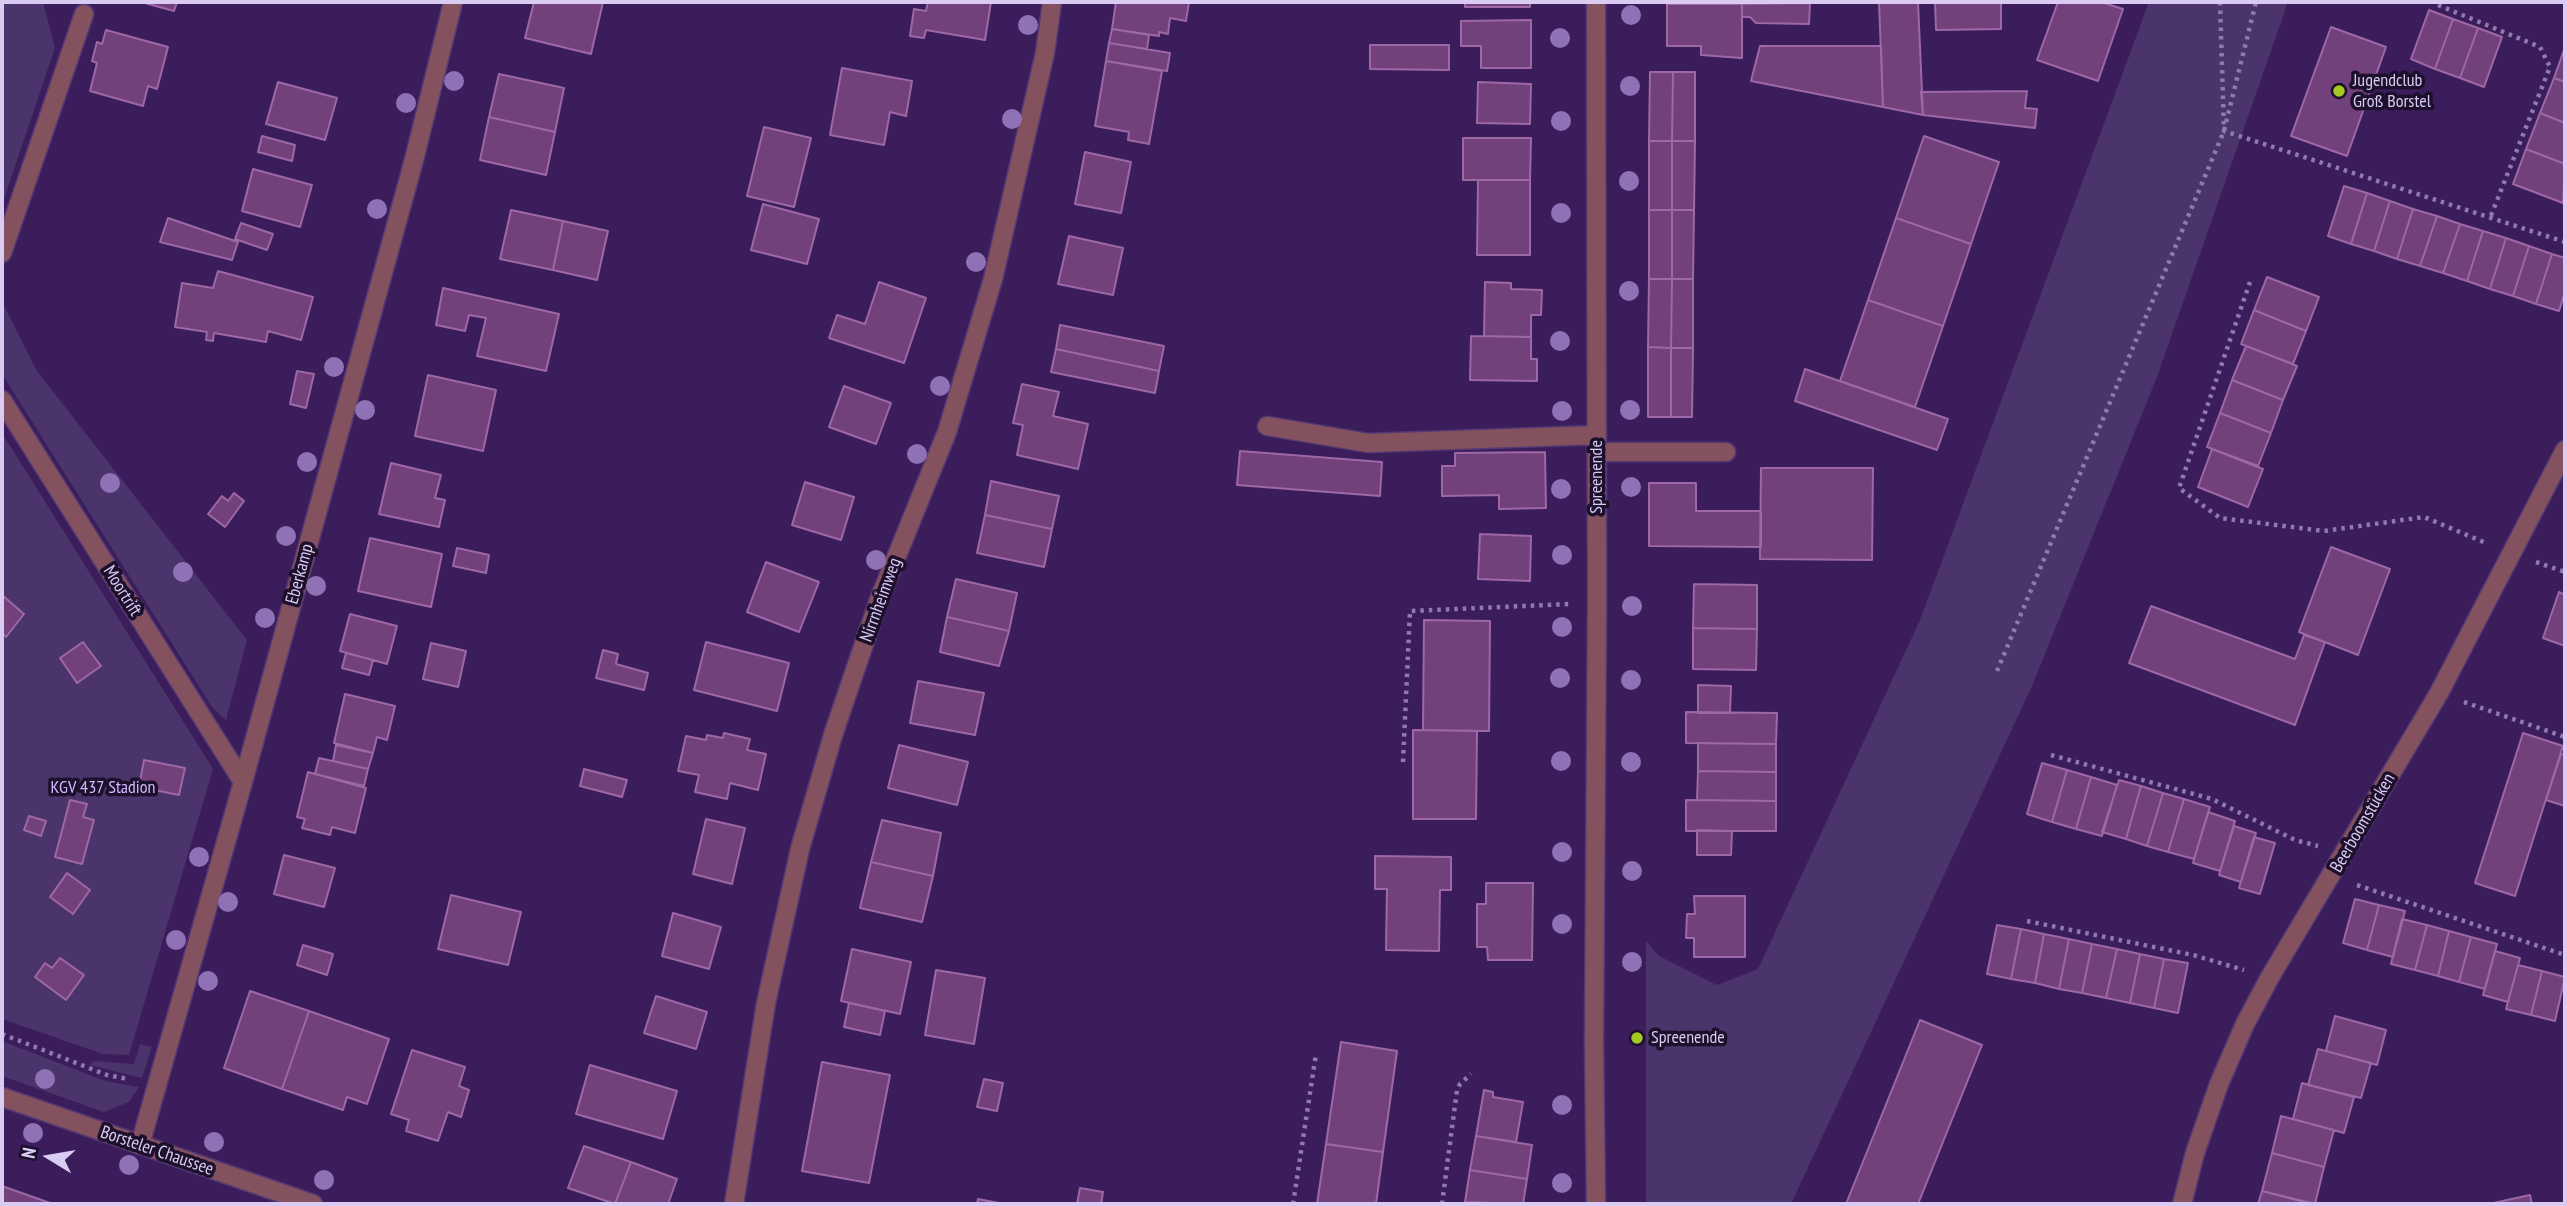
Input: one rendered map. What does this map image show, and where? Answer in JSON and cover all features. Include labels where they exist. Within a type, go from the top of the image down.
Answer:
[{"type":"street","name":"Eberkamp","points":[[140,1145],[414,160],[453,2]]},
{"type":"street","name":"Nirrnheimweg","points":[[734,1204],[766,1003],[800,849],[845,699],[879,600],[947,432],[993,279],[1045,54],[1052,2]]},
{"type":"street","name":"Spreenende","points":[[1596,2],[1596,1204]]},
{"type":"street","points":[[2,253],[84,14]]},
{"type":"street","name":"Moortrift","points":[[2,400],[243,782]]},
{"type":"street","points":[[1267,426],[1367,443],[1597,443],[1726,452]]},
{"type":"street","name":"Beerboomstücken","points":[[2182,1204],[2195,1153],[2245,1024],[2438,693],[2513,555],[2565,450]]},
{"type":"street","name":"Borsteler Chaussee","points":[[2,1097],[313,1204]]},
{"type":"path","points":[[2220,2],[2224,131]]},
{"type":"path","points":[[1997,671],[2224,131],[2256,2]]},
{"type":"path","points":[[2438,5],[2540,47],[2550,67],[2490,218]]},
{"type":"path","points":[[2224,131],[2565,242]]},
{"type":"path","points":[[2250,282],[2179,488],[2220,518],[2324,531],[2424,517],[2513,555],[2565,572]]},
{"type":"path","points":[[1403,762],[1410,611],[1597,603]]},
{"type":"path","points":[[2438,693],[2565,737]]},
{"type":"path","points":[[2051,755],[2213,799],[2295,840],[2344,854]]},
{"type":"path","points":[[2331,876],[2565,956]]},
{"type":"path","points":[[2027,921],[2193,955],[2270,977]]},
{"type":"path","points":[[2,1034],[107,1075],[157,1085]]},
{"type":"path","points":[[1293,1204],[1316,1054]]},
{"type":"path","points":[[1442,1204],[1457,1090],[1471,1074]]},
{"type":"green space","points":[[2,2],[43,2],[55,48],[2,205]]},
{"type":"green space","points":[[2149,2],[2288,2],[2157,377],[2032,686],[1791,1204],[1646,1204],[1646,941],[1659,956],[1717,985],[1758,969],[1920,620]]},
{"type":"green space","points":[[2,301],[37,371],[247,640],[226,720],[212,707],[2,374]]},
{"type":"green space","name":"KGV 437 Stadion","points":[[2,433],[213,769],[129,1055],[103,1054],[2,1019]]},
{"type":"green space","points":[[2,1041],[105,1081],[139,1087],[129,1102],[104,1112],[2,1076]]},
{"type":"green space","points":[[140,1044],[152,1047],[142,1078],[90,1065],[93,1061],[134,1064]]},
{"type":"building","points":[[141,2],[177,2],[174,11]]},
{"type":"building","points":[[534,2],[603,2],[591,54],[525,38]]},
{"type":"building","points":[[928,2],[991,2],[985,40],[926,30],[924,38],[910,36],[914,9],[926,11]]},
{"type":"building","points":[[1116,2],[1189,2],[1186,21],[1170,18],[1168,34],[1159,32],[1159,36],[1112,29]]},
{"type":"building","points":[[1465,2],[1530,2],[1530,7],[1465,7]]},
{"type":"building","points":[[1879,2],[1918,2],[1923,115],[1883,107]]},
{"type":"building","points":[[1935,2],[2001,2],[2001,29],[1936,30]]},
{"type":"building","points":[[2058,2],[2101,2],[2123,9],[2098,81],[2037,60]]},
{"type":"building","points":[[1810,3],[1809,24],[1756,23],[1750,17],[1742,17],[1742,4]]},
{"type":"building","points":[[1667,4],[1742,4],[1742,58],[1701,55],[1701,46],[1667,46]]},
{"type":"building","points":[[2429,10],[2453,19],[2435,69],[2411,59]]},
{"type":"building","points":[[2453,19],[2478,28],[2460,78],[2435,69]]},
{"type":"building","points":[[1531,20],[1531,68],[1481,68],[1481,46],[1461,46],[1461,21]]},
{"type":"building","name":"Jugendclub Groß Borstel","points":[[2331,27],[2386,47],[2347,156],[2291,136]]},
{"type":"building","points":[[2478,28],[2502,37],[2484,87],[2460,78]]},
{"type":"building","points":[[1112,29],[1149,35],[1147,49],[1109,43]]},
{"type":"building","points":[[106,30],[168,47],[157,89],[148,86],[143,106],[90,91],[97,63],[92,61],[97,42],[102,44]]},
{"type":"building","points":[[1109,43],[1170,53],[1167,71],[1106,61]]},
{"type":"building","points":[[1370,45],[1449,45],[1449,70],[1370,69]]},
{"type":"building","points":[[1760,46],[1881,46],[1883,107],[1751,81]]},
{"type":"building","points":[[2565,47],[2565,82],[2554,78]]},
{"type":"building","points":[[1106,61],[1162,71],[1149,144],[1128,140],[1129,132],[1095,126]]},
{"type":"building","points":[[842,68],[912,81],[906,116],[890,112],[884,145],[830,135]]},
{"type":"building","points":[[1650,72],[1673,72],[1672,141],[1649,141]]},
{"type":"building","points":[[1673,72],[1695,72],[1695,141],[1672,141]]},
{"type":"building","points":[[499,74],[564,88],[555,132],[489,117]]},
{"type":"building","points":[[2554,78],[2565,82],[2565,123],[2540,113]]},
{"type":"building","points":[[278,82],[337,98],[325,140],[266,124]]},
{"type":"building","points":[[1478,82],[1531,84],[1530,124],[1477,123]]},
{"type":"building","points":[[2027,91],[2025,108],[2037,109],[2035,128],[1923,115],[1921,92]]},
{"type":"building","points":[[2540,113],[2565,123],[2565,164],[2526,149]]},
{"type":"building","points":[[489,117],[555,132],[546,175],[480,160]]},
{"type":"building","points":[[764,127],[811,138],[794,207],[747,196]]},
{"type":"building","points":[[262,136],[295,145],[292,161],[258,152]]},
{"type":"building","points":[[1924,136],[1999,162],[1971,244],[1896,218]]},
{"type":"building","points":[[1463,138],[1531,138],[1530,180],[1463,180]]},
{"type":"building","points":[[1649,141],[1672,141],[1672,210],[1649,210]]},
{"type":"building","points":[[1672,141],[1695,141],[1694,210],[1672,210]]},
{"type":"building","points":[[2526,149],[2565,164],[2563,203],[2513,184]]},
{"type":"building","points":[[1085,152],[1131,162],[1121,213],[1075,204]]},
{"type":"building","points":[[253,169],[312,185],[300,227],[242,211]]},
{"type":"building","points":[[1478,180],[1530,180],[1530,255],[1477,255]]},
{"type":"building","points":[[2344,186],[2367,193],[2351,244],[2328,236]]},
{"type":"building","points":[[2367,193],[2390,201],[2374,251],[2351,244]]},
{"type":"building","points":[[2390,201],[2413,209],[2397,259],[2374,251]]},
{"type":"building","points":[[763,204],[819,219],[807,264],[751,250]]},
{"type":"building","points":[[2413,209],[2437,216],[2420,266],[2397,259]]},
{"type":"building","points":[[511,210],[563,221],[553,270],[500,259]]},
{"type":"building","points":[[1649,210],[1672,210],[1672,279],[1649,279]]},
{"type":"building","points":[[1672,210],[1694,210],[1693,279],[1672,279]]},
{"type":"building","points":[[2437,216],[2460,224],[2443,273],[2420,266]]},
{"type":"building","points":[[168,218],[238,242],[232,260],[160,242]]},
{"type":"building","points":[[1896,218],[1971,244],[1943,326],[1868,300]]},
{"type":"building","points":[[563,221],[608,231],[597,280],[553,270]]},
{"type":"building","points":[[241,223],[273,234],[267,250],[235,239]]},
{"type":"building","points":[[2460,224],[2483,231],[2467,281],[2443,273]]},
{"type":"building","points":[[2483,231],[2506,238],[2490,289],[2467,281]]},
{"type":"building","points":[[1069,236],[1123,248],[1113,295],[1058,284]]},
{"type":"building","points":[[2506,238],[2529,246],[2513,296],[2490,289]]},
{"type":"building","points":[[2529,246],[2552,254],[2536,304],[2513,296]]},
{"type":"building","points":[[2552,254],[2565,258],[2565,292],[2559,311],[2536,304]]},
{"type":"building","points":[[218,271],[313,297],[301,340],[268,331],[266,342],[214,333],[213,341],[206,340],[207,332],[175,327],[182,283],[213,288]]},
{"type":"building","points":[[2267,277],[2319,297],[2306,331],[2254,310]]},
{"type":"building","points":[[1649,279],[1672,279],[1671,348],[1648,347]]},
{"type":"building","points":[[1672,279],[1693,279],[1693,348],[1671,348]]},
{"type":"building","points":[[879,282],[926,298],[904,363],[829,338],[837,315],[865,324]]},
{"type":"building","points":[[1485,282],[1511,283],[1511,289],[1542,290],[1541,315],[1531,315],[1531,337],[1484,336]]},
{"type":"building","points":[[443,288],[559,314],[546,371],[477,356],[486,318],[469,315],[465,331],[436,325]]},
{"type":"building","points":[[1868,300],[1943,326],[1915,407],[1840,381]]},
{"type":"building","points":[[2254,310],[2306,331],[2293,364],[2241,344]]},
{"type":"building","points":[[1060,325],[1164,346],[1159,371],[1056,349]]},
{"type":"building","points":[[1471,336],[1531,337],[1531,359],[1537,359],[1537,381],[1470,380]]},
{"type":"building","points":[[2246,346],[2297,366],[2283,400],[2232,380]]},
{"type":"building","points":[[1648,347],[1671,348],[1671,417],[1648,417]]},
{"type":"building","points":[[1671,348],[1693,348],[1692,417],[1671,417]]},
{"type":"building","points":[[1056,349],[1159,371],[1155,393],[1051,372]]},
{"type":"building","points":[[1805,369],[1948,419],[1937,450],[1795,401]]},
{"type":"building","points":[[297,371],[314,374],[306,408],[290,404]]},
{"type":"building","points":[[428,375],[496,390],[483,451],[415,436]]},
{"type":"building","points":[[2232,380],[2283,400],[2271,433],[2220,413]]},
{"type":"building","points":[[1022,384],[1059,392],[1053,416],[1088,424],[1078,469],[1017,455],[1023,425],[1013,423]]},
{"type":"building","points":[[844,386],[891,403],[876,444],[829,427]]},
{"type":"building","points":[[2220,413],[2271,433],[2258,466],[2207,447]]},
{"type":"building","points":[[2212,449],[2263,469],[2248,507],[2198,487]]},
{"type":"building","points":[[1240,451],[1382,462],[1380,496],[1237,485]]},
{"type":"building","points":[[1545,452],[1546,508],[1499,509],[1499,495],[1442,496],[1442,466],[1455,466],[1455,453]]},
{"type":"building","points":[[391,463],[441,475],[435,498],[445,500],[439,527],[379,514]]},
{"type":"building","points":[[1761,468],[1873,468],[1872,560],[1760,559]]},
{"type":"building","points":[[991,481],[1059,496],[1052,529],[985,515]]},
{"type":"building","points":[[805,482],[854,497],[841,540],[792,525]]},
{"type":"building","points":[[1649,483],[1696,483],[1696,511],[1761,511],[1761,547],[1649,546]]},
{"type":"building","points":[[234,493],[244,501],[225,527],[208,514],[222,496],[228,501]]},
{"type":"building","points":[[985,515],[1052,529],[1044,567],[977,553]]},
{"type":"building","points":[[1480,534],[1531,536],[1530,581],[1478,579]]},
{"type":"building","points":[[370,538],[442,554],[431,607],[358,591]]},
{"type":"building","points":[[2331,547],[2390,569],[2358,655],[2299,632]]},
{"type":"building","points":[[457,548],[489,555],[486,573],[453,566]]},
{"type":"building","points":[[766,562],[819,582],[799,632],[747,612]]},
{"type":"building","points":[[956,579],[1017,593],[1009,631],[947,617]]},
{"type":"building","points":[[1694,584],[1757,585],[1757,629],[1693,628]]},
{"type":"building","points":[[2559,592],[2565,595],[2565,646],[2543,638]]},
{"type":"building","points":[[2,595],[24,614],[6,637],[2,633]]},
{"type":"building","points":[[2151,606],[2295,659],[2304,635],[2325,642],[2295,725],[2129,663]]},
{"type":"building","points":[[350,614],[397,626],[387,664],[340,651]]},
{"type":"building","points":[[947,617],[1009,631],[999,666],[940,652]]},
{"type":"building","points":[[1424,620],[1490,621],[1489,731],[1423,730]]},
{"type":"building","points":[[1693,628],[1757,629],[1756,670],[1693,669]]},
{"type":"building","points":[[83,642],[101,666],[77,683],[60,658]]},
{"type":"building","points":[[706,642],[789,663],[777,711],[694,690]]},
{"type":"building","points":[[431,643],[466,651],[458,687],[423,679]]},
{"type":"building","points":[[603,650],[618,654],[616,664],[648,673],[644,690],[596,678]]},
{"type":"building","points":[[346,653],[373,660],[369,675],[342,668]]},
{"type":"building","points":[[918,681],[984,693],[975,735],[910,723]]},
{"type":"building","points":[[1698,685],[1731,686],[1730,713],[1698,713]]},
{"type":"building","points":[[345,694],[395,706],[387,740],[377,737],[373,753],[334,743]]},
{"type":"building","points":[[1686,712],[1777,713],[1776,744],[1686,743]]},
{"type":"building","points":[[1413,730],[1477,731],[1476,819],[1413,819]]},
{"type":"building","points":[[724,733],[750,739],[747,750],[766,754],[758,790],[730,783],[727,799],[695,792],[699,775],[678,771],[686,736],[706,740],[707,735],[723,738]]},
{"type":"building","points":[[2523,733],[2563,746],[2515,896],[2475,883]]},
{"type":"building","points":[[1698,743],[1776,744],[1776,772],[1698,771]]},
{"type":"building","points":[[336,745],[373,753],[368,769],[333,761]]},
{"type":"building","points":[[899,745],[968,762],[957,805],[888,788]]},
{"type":"building","points":[[2561,754],[2565,755],[2565,806],[2546,800]]},
{"type":"building","points":[[319,758],[368,769],[364,786],[315,774]]},
{"type":"building","points":[[144,760],[185,768],[179,795],[139,787]]},
{"type":"building","points":[[2042,763],[2067,770],[2052,822],[2027,814]]},
{"type":"building","points":[[584,769],[627,780],[622,797],[580,786]]},
{"type":"building","points":[[2067,770],[2091,777],[2076,829],[2052,822]]},
{"type":"building","points":[[1698,771],[1776,772],[1776,801],[1697,800]]},
{"type":"building","points":[[308,772],[366,788],[355,833],[332,827],[330,835],[302,828],[305,819],[297,817]]},
{"type":"building","points":[[2091,777],[2117,785],[2102,836],[2076,829]]},
{"type":"building","points":[[2119,780],[2141,786],[2126,839],[2102,832]]},
{"type":"building","points":[[2141,786],[2163,793],[2147,846],[2126,839]]},
{"type":"building","points":[[2163,793],[2184,799],[2168,852],[2147,846]]},
{"type":"building","points":[[2184,799],[2210,807],[2194,859],[2168,852]]},
{"type":"building","points":[[70,800],[87,804],[83,817],[94,820],[82,864],[55,857]]},
{"type":"building","points":[[1686,800],[1776,801],[1776,831],[1686,831]]},
{"type":"building","points":[[2208,812],[2235,821],[2220,871],[2193,863]]},
{"type":"building","points":[[29,816],[46,821],[41,836],[24,830]]},
{"type":"building","points":[[706,819],[745,828],[732,884],[693,874]]},
{"type":"building","points":[[882,820],[941,833],[933,876],[871,862]]},
{"type":"building","points":[[2234,826],[2256,833],[2241,882],[2219,875]]},
{"type":"building","points":[[1697,830],[1732,831],[1731,855],[1697,855]]},
{"type":"building","points":[[2254,837],[2275,843],[2260,894],[2239,888]]},
{"type":"building","points":[[284,855],[335,868],[324,907],[274,894]]},
{"type":"building","points":[[1375,856],[1451,857],[1451,890],[1440,890],[1439,951],[1386,950],[1387,889],[1375,889]]},
{"type":"building","points":[[871,862],[933,876],[922,922],[860,908]]},
{"type":"building","points":[[67,873],[90,890],[73,914],[50,897]]},
{"type":"building","points":[[1486,883],[1533,883],[1532,960],[1488,960],[1487,947],[1477,947],[1477,904],[1486,904]]},
{"type":"building","points":[[451,895],[521,912],[508,965],[438,949]]},
{"type":"building","points":[[1694,896],[1745,896],[1745,957],[1694,957],[1694,938],[1686,938],[1687,914],[1695,914]]},
{"type":"building","points":[[2355,899],[2379,905],[2367,950],[2343,943]]},
{"type":"building","points":[[2379,905],[2405,911],[2393,957],[2367,950]]},
{"type":"building","points":[[673,913],[721,927],[709,969],[662,956]]},
{"type":"building","points":[[2402,919],[2427,925],[2415,970],[2391,964]]},
{"type":"building","points":[[1997,925],[2021,929],[2011,979],[1987,974]]},
{"type":"building","points":[[2427,925],[2449,931],[2438,976],[2415,970]]},
{"type":"building","points":[[2021,929],[2044,934],[2035,983],[2011,979]]},
{"type":"building","points":[[2449,931],[2471,937],[2459,982],[2438,976]]},
{"type":"building","points":[[2044,934],[2069,939],[2059,989],[2035,983]]},
{"type":"building","points":[[2471,937],[2497,944],[2485,989],[2459,982]]},
{"type":"building","points":[[2069,939],[2092,944],[2082,993],[2059,989]]},
{"type":"building","points":[[2092,944],[2117,949],[2106,998],[2082,993]]},
{"type":"building","points":[[303,945],[333,954],[327,975],[297,965]]},
{"type":"building","points":[[852,949],[911,962],[900,1014],[841,1001]]},
{"type":"building","points":[[2117,949],[2140,954],[2130,1003],[2106,998]]},
{"type":"building","points":[[2495,951],[2520,958],[2508,1002],[2483,995]]},
{"type":"building","points":[[2140,954],[2164,959],[2154,1008],[2130,1003]]},
{"type":"building","points":[[60,958],[84,975],[66,1000],[35,977],[45,963],[52,968]]},
{"type":"building","points":[[2164,959],[2188,963],[2178,1013],[2154,1008]]},
{"type":"building","points":[[2518,965],[2542,971],[2531,1015],[2506,1009]]},
{"type":"building","points":[[936,970],[985,978],[974,1044],[925,1035]]},
{"type":"building","points":[[2542,971],[2565,977],[2555,1021],[2531,1015]]},
{"type":"building","points":[[250,991],[309,1011],[282,1089],[224,1068]]},
{"type":"building","points":[[656,996],[707,1012],[696,1049],[644,1033]]},
{"type":"building","points":[[849,1003],[885,1011],[880,1035],[844,1027]]},
{"type":"building","points":[[309,1011],[389,1039],[367,1104],[347,1097],[343,1110],[282,1089]]},
{"type":"building","points":[[2335,1016],[2386,1030],[2377,1065],[2326,1051]]},
{"type":"building","points":[[1920,1020],[1982,1045],[1918,1204],[1846,1204]]},
{"type":"building","points":[[1341,1042],[1397,1051],[1383,1152],[1326,1144]]},
{"type":"building","points":[[2318,1049],[2371,1063],[2361,1098],[2308,1085]]},
{"type":"building","points":[[412,1050],[465,1067],[459,1086],[469,1090],[461,1117],[448,1112],[438,1141],[406,1131],[409,1120],[391,1114]]},
{"type":"building","points":[[822,1062],[890,1075],[869,1183],[802,1171]]},
{"type":"building","points":[[590,1065],[677,1091],[663,1139],[576,1114]]},
{"type":"building","points":[[984,1079],[1003,1083],[997,1111],[977,1107]]},
{"type":"building","points":[[2302,1083],[2354,1097],[2344,1133],[2293,1119]]},
{"type":"building","points":[[1484,1090],[1493,1092],[1493,1097],[1523,1102],[1516,1142],[1476,1136]]},
{"type":"building","points":[[2281,1116],[2334,1130],[2324,1167],[2272,1153]]},
{"type":"building","points":[[1476,1136],[1532,1145],[1527,1179],[1470,1170]]},
{"type":"building","points":[[1326,1144],[1383,1152],[1376,1204],[1317,1204]]},
{"type":"building","points":[[584,1146],[631,1162],[615,1204],[568,1188]]},
{"type":"building","points":[[2272,1153],[2324,1167],[2315,1204],[2262,1191]]},
{"type":"building","points":[[631,1162],[677,1179],[668,1204],[615,1204]]},
{"type":"building","points":[[1470,1170],[1527,1179],[1523,1204],[1465,1202]]},
{"type":"building","points":[[2,1186],[50,1203],[51,1204],[2,1204]]},
{"type":"building","points":[[1080,1188],[1103,1192],[1101,1204],[1077,1204]]},
{"type":"building","points":[[2262,1191],[2312,1204],[2258,1204]]},
{"type":"building","points":[[2530,1195],[2532,1204],[2489,1204]]},
{"type":"building","points":[[978,1199],[1004,1204],[977,1204]]},
{"type":"place","name":"Jugendclub Groß Borstel","points":[[2339,91]]},
{"type":"place","name":"Spreenende","points":[[1637,1038]]}]
